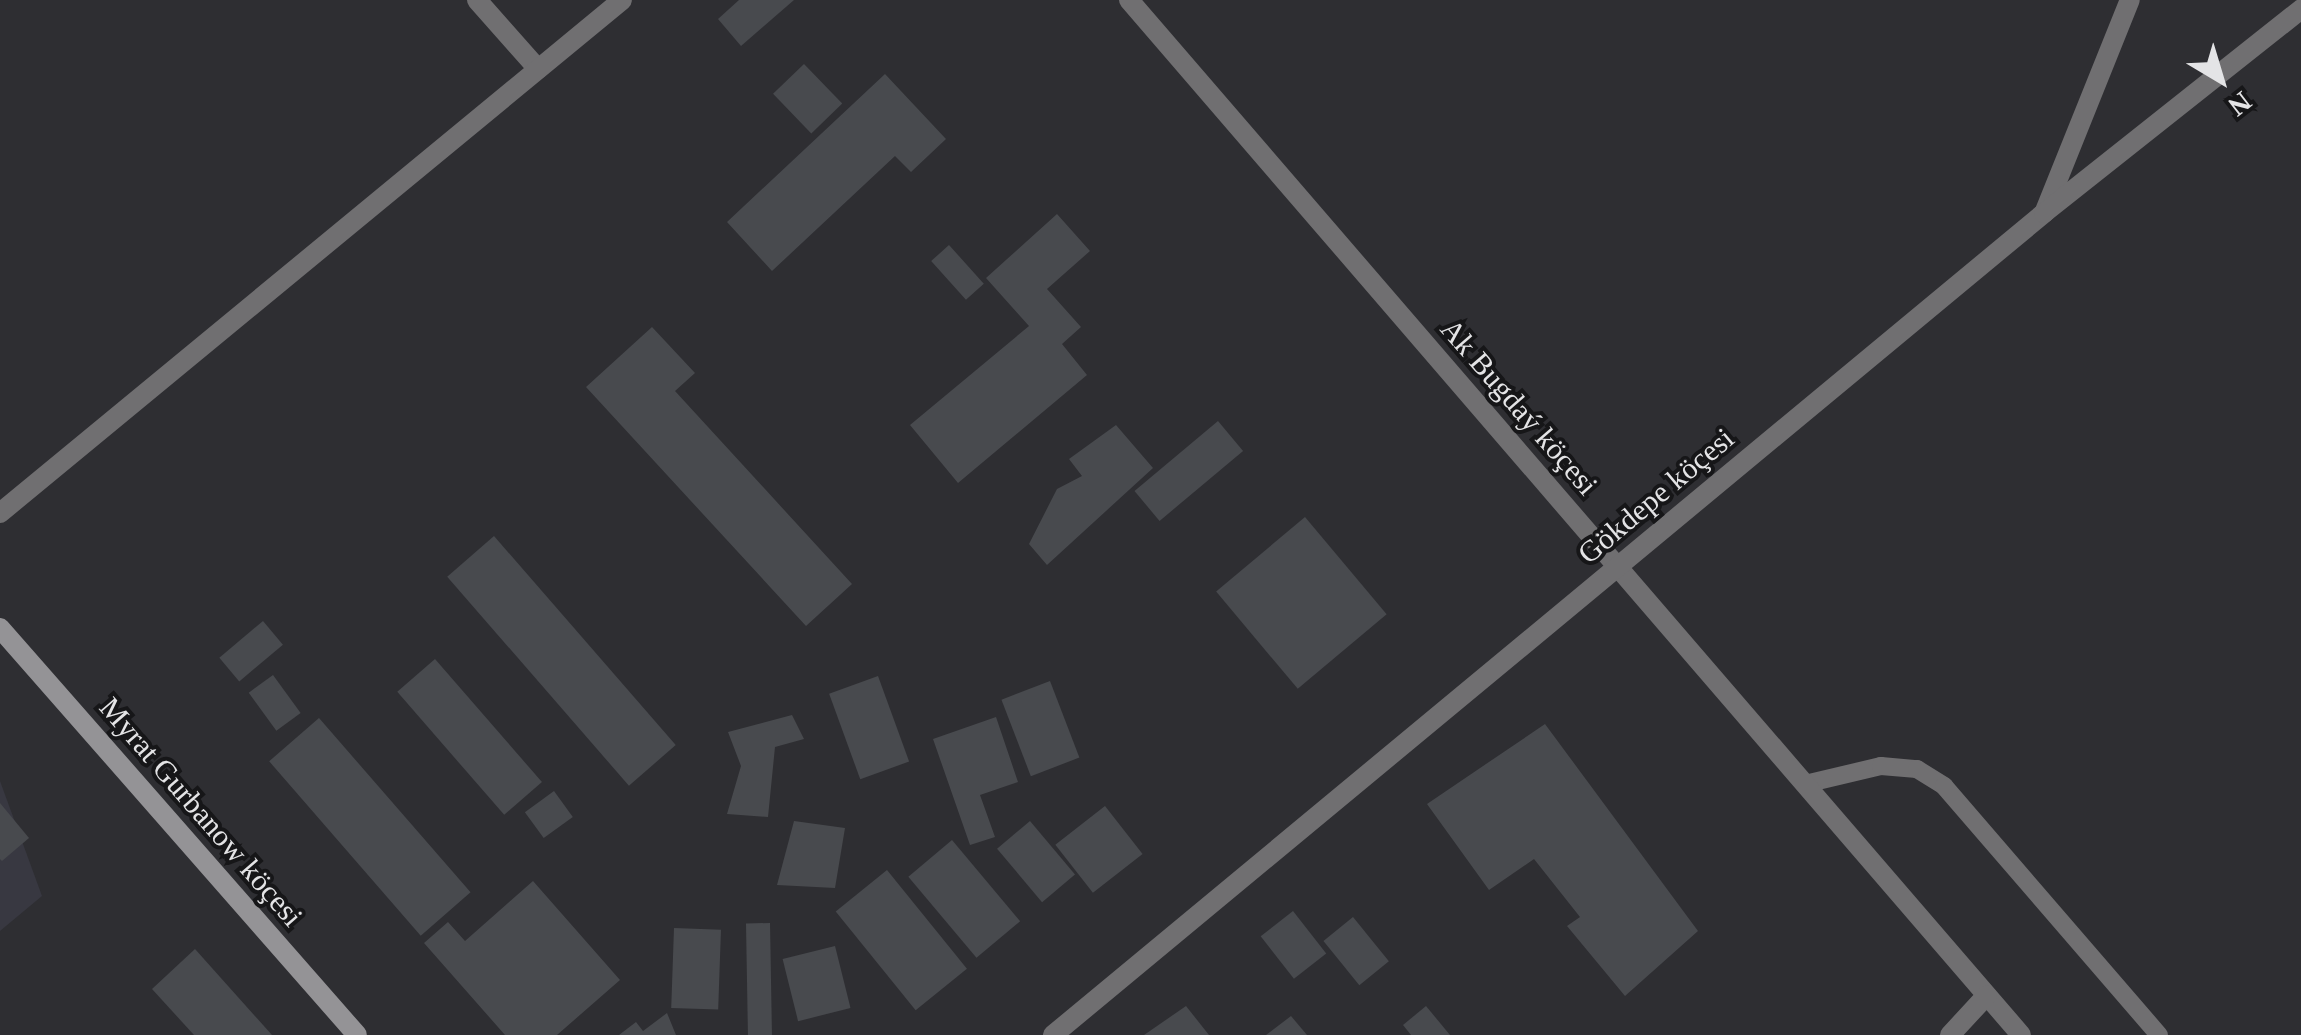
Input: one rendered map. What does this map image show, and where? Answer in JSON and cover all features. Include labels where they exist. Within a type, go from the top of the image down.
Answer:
[{"type":"street","points":[[477,0],[538,69]]},
{"type":"street","points":[[0,514],[622,0]]},
{"type":"street","name":"Ak Bugdaý köçesi","points":[[1129,0],[2021,1035]]},
{"type":"street","points":[[2044,213],[2130,0]]},
{"type":"street","name":"Gökdepe köçesi","points":[[1053,1035],[2044,213],[2301,9]]},
{"type":"street","name":"Myrat Gurbanow köçesi","points":[[0,628],[357,1035]]},
{"type":"street","points":[[1950,1035],[1987,995]]},
{"type":"lane","points":[[1805,784],[1881,766],[1917,770],[1944,786],[2159,1035]]},
{"type":"shaded area","points":[[0,781],[42,896],[0,931]]},
{"type":"building","points":[[739,0],[794,0],[741,46],[718,19]]},
{"type":"building","points":[[804,64],[842,104],[811,133],[773,94]]},
{"type":"building","points":[[885,74],[946,139],[911,172],[895,156],[772,271],[727,222]]},
{"type":"building","points":[[1057,214],[1090,251],[1047,289],[1081,327],[1062,344],[1087,375],[958,483],[910,425],[1029,326],[986,278]]},
{"type":"building","points":[[949,245],[984,284],[966,300],[931,261]]},
{"type":"building","points":[[652,327],[695,373],[675,391],[852,584],[806,626],[586,387]]},
{"type":"building","points":[[1218,421],[1243,451],[1160,521],[1135,491]]},
{"type":"building","points":[[1116,425],[1153,468],[1047,565],[1029,544],[1057,489],[1082,476],[1069,459]]},
{"type":"building","points":[[1305,517],[1387,614],[1298,689],[1216,592]]},
{"type":"building","points":[[494,536],[676,745],[629,786],[447,577]]},
{"type":"building","points":[[263,621],[283,645],[239,681],[219,658]]},
{"type":"building","points":[[435,659],[542,782],[504,815],[397,692]]},
{"type":"building","points":[[273,675],[301,713],[276,731],[249,693]]},
{"type":"building","points":[[878,676],[909,762],[860,779],[829,694]]},
{"type":"building","points":[[1050,681],[1079,758],[1031,776],[1001,700]]},
{"type":"building","points":[[792,715],[804,739],[775,747],[768,817],[727,814],[741,766],[728,732]]},
{"type":"building","points":[[996,717],[1018,782],[980,795],[995,837],[970,845],[933,739]]},
{"type":"building","points":[[319,718],[471,892],[421,936],[269,761]]},
{"type":"building","points":[[1545,724],[1698,931],[1625,996],[1567,926],[1580,917],[1534,859],[1489,890],[1427,804]]},
{"type":"building","points":[[554,791],[573,817],[544,838],[525,812]]},
{"type":"building","points":[[0,803],[29,838],[2,861],[0,859]]},
{"type":"building","points":[[1105,806],[1143,854],[1093,893],[1055,845]]},
{"type":"building","points":[[794,821],[845,828],[835,888],[777,885]]},
{"type":"building","points":[[1030,821],[1075,875],[1042,902],[997,849]]},
{"type":"building","points":[[952,840],[1020,921],[976,958],[908,877]]},
{"type":"building","points":[[887,870],[967,969],[916,1010],[836,912]]},
{"type":"building","points":[[533,881],[620,980],[557,1035],[505,1035],[424,943],[448,922],[465,941]]},
{"type":"building","points":[[1293,911],[1326,954],[1294,979],[1261,936]]},
{"type":"building","points":[[1353,917],[1389,961],[1359,985],[1323,941]]},
{"type":"building","points":[[746,923],[770,923],[772,1035],[748,1035]]},
{"type":"building","points":[[674,928],[721,930],[718,1010],[671,1008]]},
{"type":"building","points":[[835,946],[850,1008],[798,1021],[783,959]]},
{"type":"building","points":[[195,949],[272,1035],[194,1035],[152,989]]},
{"type":"building","points":[[1186,1006],[1209,1035],[1144,1035]]},
{"type":"building","points":[[1426,1006],[1450,1035],[1411,1035],[1403,1025]]},
{"type":"building","points":[[667,1013],[676,1035],[619,1035],[636,1022],[643,1031]]},
{"type":"building","points":[[1291,1016],[1307,1035],[1266,1035]]}]
